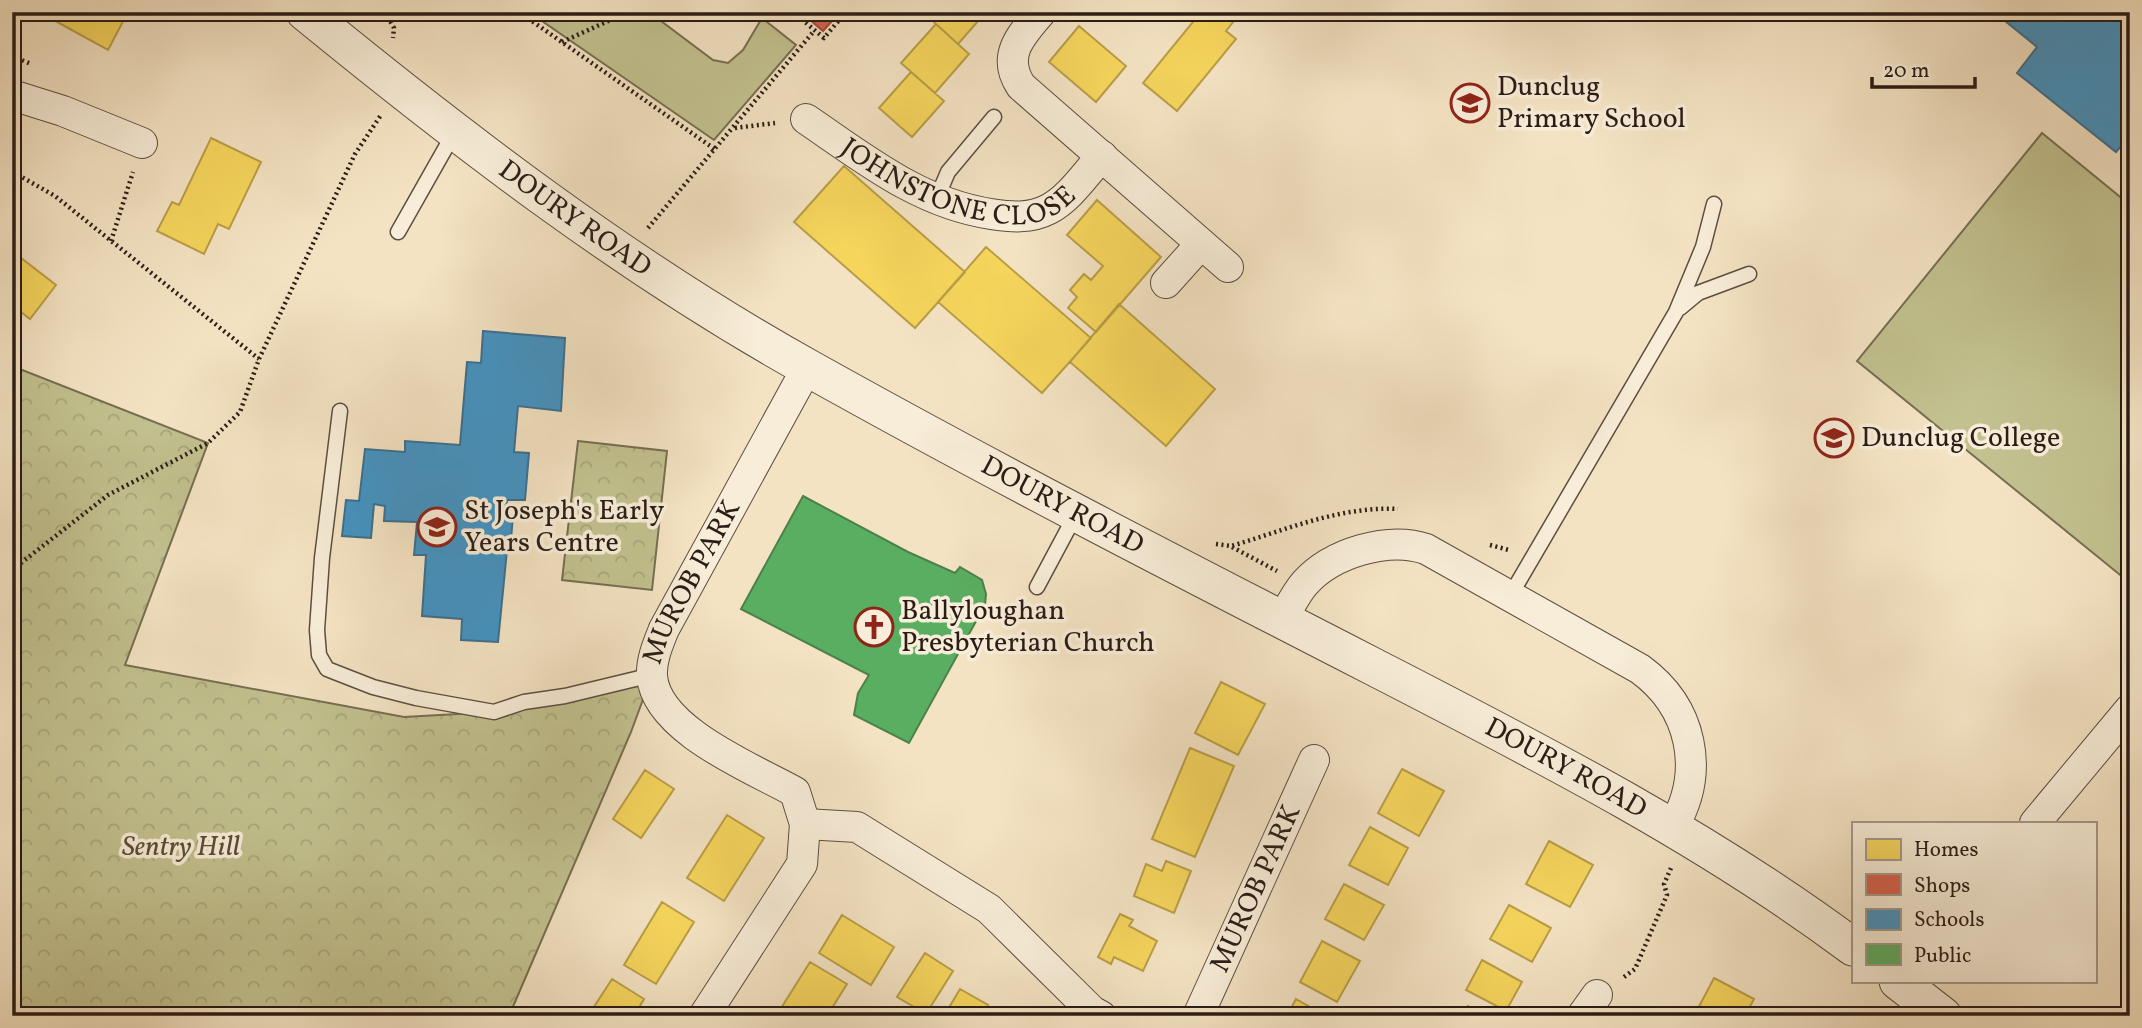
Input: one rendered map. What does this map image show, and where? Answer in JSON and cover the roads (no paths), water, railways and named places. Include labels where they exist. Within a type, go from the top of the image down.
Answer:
[{"type":"street","name":"DOURY ROAD","points":[[305,12],[399,88],[647,271],[807,368],[1077,513],[1480,722],[1680,831],[1787,898],[1852,946]]},
{"type":"street","name":"JOHNSTONE CLOSE","points":[[1041,12],[1016,44],[1012,62],[1014,74],[1021,86],[1228,267]]},
{"type":"street","points":[[12,95],[63,111],[142,143]]},
{"type":"street","name":"JOHNSTONE CLOSE","points":[[806,119],[890,177],[936,201],[1004,216],[1035,215],[1058,203],[1102,156]]},
{"type":"street","points":[[1166,283],[1200,244]]},
{"type":"street","name":"MUROB PARK","points":[[704,1016],[802,863],[805,824],[795,792],[693,735],[664,705],[652,675],[655,650],[807,368]]},
{"type":"street","points":[[1282,620],[1303,585],[1315,573],[1342,559],[1374,547],[1402,543],[1426,548],[1640,669],[1674,701],[1687,733],[1690,768],[1680,831]]},
{"type":"street","points":[[2036,822],[2130,709]]},
{"type":"street","name":"MUROB PARK","points":[[1198,1016],[1314,760]]},
{"type":"street","points":[[805,824],[857,827],[989,909],[1092,1011],[1101,1016]]},
{"type":"street","points":[[1901,982],[1943,1016]]},
{"type":"lane","points":[[936,201],[948,172],[994,117]]},
{"type":"lane","points":[[398,232],[443,148],[456,131]]},
{"type":"lane","points":[[1510,596],[1676,312],[1703,247],[1714,204]]},
{"type":"lane","points":[[1676,312],[1698,293],[1749,274]]},
{"type":"lane","points":[[340,411],[322,558],[317,630],[319,655],[327,669],[373,687],[494,712],[524,702],[565,696],[652,675]]},
{"type":"lane","points":[[1037,587],[1077,513]]},
{"type":"place","name":"Dunclug Primary School","points":[[1470,103]]},
{"type":"place","name":"Dunclug College","points":[[1834,438]]},
{"type":"place","name":"St Joseph's Early Years Centre","points":[[437,527]]},
{"type":"place","name":"Ballyloughan Presbyterian Church","points":[[874,627]]},
{"type":"park label","name":"Sentry Hill","points":[[181,847]]}]
